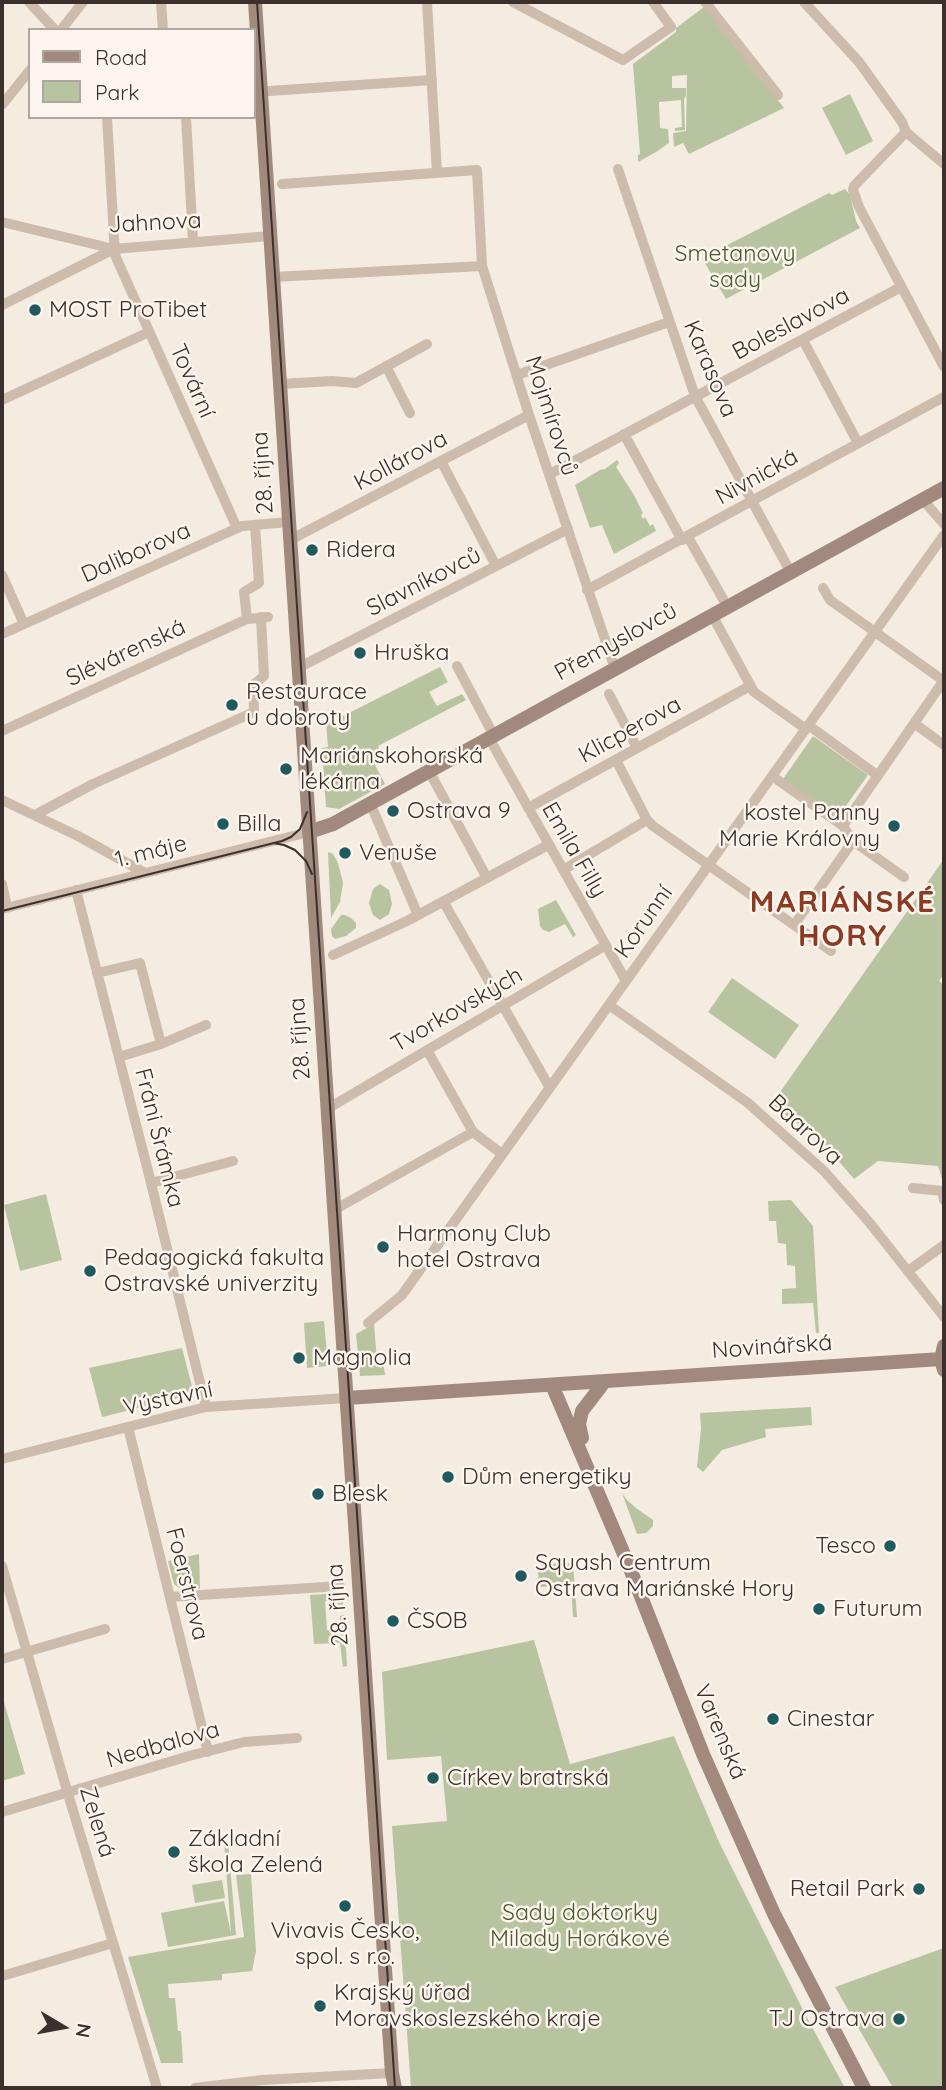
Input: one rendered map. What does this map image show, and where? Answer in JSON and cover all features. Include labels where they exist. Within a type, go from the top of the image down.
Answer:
[{"type":"street","points":[[29,2],[53,28]]},
{"type":"street","points":[[63,28],[83,2]]},
{"type":"street","points":[[161,2],[163,28]]},
{"type":"street","name":"28. října","points":[[255,2],[256,28]]},
{"type":"street","points":[[282,184],[437,173],[427,2]]},
{"type":"street","points":[[513,2],[623,60],[671,27],[653,2]]},
{"type":"street","points":[[706,2],[778,95]]},
{"type":"street","points":[[804,2],[859,62],[902,122],[906,132],[944,164]]},
{"type":"street","name":"28. října","points":[[256,47],[393,2088]]},
{"type":"street","points":[[2,105],[28,72]]},
{"type":"street","points":[[257,92],[432,80]]},
{"type":"street","name":"Tovární","points":[[107,119],[115,255],[237,528]]},
{"type":"street","points":[[186,119],[192,241]]},
{"type":"street","points":[[906,132],[853,186],[853,190],[859,207],[944,367]]},
{"type":"street","name":"Karasova","points":[[618,169],[695,396],[791,573]]},
{"type":"street","name":"Mojmírovců","points":[[437,173],[477,170],[482,266],[615,669]]},
{"type":"street","name":"Jahnova","points":[[2,222],[114,249],[270,236]]},
{"type":"street","points":[[2,305],[114,249]]},
{"type":"street","points":[[273,277],[482,266]]},
{"type":"street","name":"Boleslavova","points":[[550,474],[901,287]]},
{"type":"street","points":[[517,375],[669,321]]},
{"type":"street","points":[[2,400],[149,332]]},
{"type":"street","points":[[803,340],[858,443]]},
{"type":"street","points":[[280,384],[332,381],[354,383],[427,344]]},
{"type":"street","points":[[386,366],[410,413]]},
{"type":"street","name":"Nivnická","points":[[587,590],[944,397]]},
{"type":"street","name":"Kollárova","points":[[290,540],[529,415]]},
{"type":"street","points":[[624,434],[723,598]]},
{"type":"street","points":[[441,461],[496,566]]},
{"type":"street","name":"Přemyslovců","points":[[309,832],[333,824],[944,488]]},
{"type":"street","points":[[923,500],[944,524]]},
{"type":"street","name":"Daliborova","points":[[2,634],[242,526],[289,522]]},
{"type":"street","points":[[247,619],[244,592],[259,583],[255,525]]},
{"type":"street","name":"Slavníkovců","points":[[298,668],[568,529]]},
{"type":"street","name":"Korunní","points":[[368,1323],[402,1294],[944,535]]},
{"type":"street","points":[[2,575],[24,624]]},
{"type":"street","points":[[823,588],[830,600],[944,681],[843,826]]},
{"type":"street","points":[[712,615],[754,692],[877,775]]},
{"type":"street","name":"Slévárenská","points":[[2,731],[247,619],[264,617],[264,676],[253,685],[254,712],[93,784],[35,815]]},
{"type":"street","name":"Emila Filly","points":[[457,666],[528,808],[626,981]]},
{"type":"street","name":"Klicperova","points":[[528,808],[750,686]]},
{"type":"street","points":[[609,694],[637,748]]},
{"type":"street","points":[[915,724],[944,744]]},
{"type":"street","points":[[616,760],[647,820],[653,826],[831,951]]},
{"type":"street","points":[[429,771],[487,878]]},
{"type":"street","points":[[772,776],[843,826],[853,841],[904,877]]},
{"type":"street","points":[[2,800],[78,836],[145,873]]},
{"type":"street","points":[[370,803],[418,915]]},
{"type":"street","points":[[563,870],[647,820]]},
{"type":"street","name":"1. máje","points":[[4,908],[309,832]]},
{"type":"street","points":[[794,925],[853,841]]},
{"type":"street","points":[[333,955],[418,915],[548,845]]},
{"type":"street","points":[[2,884],[4,908]]},
{"type":"street","name":"Fráni Šrámka","points":[[76,890],[204,1402]]},
{"type":"street","points":[[443,901],[550,1088]]},
{"type":"street","name":"Tvorkovských","points":[[327,1109],[606,945]]},
{"type":"street","points":[[97,973],[140,963],[161,1044]]},
{"type":"street","name":"Baarova","points":[[609,1005],[748,1103],[824,1171],[944,1317]]},
{"type":"street","points":[[119,1057],[161,1044],[206,1025]]},
{"type":"street","points":[[426,1051],[473,1132],[502,1154]]},
{"type":"street","points":[[334,1210],[473,1132]]},
{"type":"street","points":[[151,1184],[233,1161]]},
{"type":"street","points":[[913,1188],[942,1191],[944,1200]]},
{"type":"street","points":[[908,1271],[942,1250]]},
{"type":"street","name":"Novinářská","points":[[346,1398],[943,1358]]},
{"type":"street","points":[[592,1477],[579,1424],[582,1410],[605,1381]]},
{"type":"street","name":"Varenská","points":[[552,1385],[592,1477],[703,1754],[774,1914],[864,2088]]},
{"type":"street","name":"Výstavní","points":[[2,1459],[128,1427],[204,1402],[346,1398]]},
{"type":"street","name":"Foerstrova","points":[[128,1427],[208,1752]]},
{"type":"street","name":"Zelená","points":[[2,1566],[157,2088]]},
{"type":"street","points":[[170,1597],[340,1586]]},
{"type":"street","points":[[2,1659],[105,1629]]},
{"type":"street","name":"Nedbalova","points":[[2,1812],[244,1742],[298,1738]]},
{"type":"street","points":[[2,1976],[113,1943]]},
{"type":"street","points":[[195,2088],[262,2080],[392,2073]]},
{"type":"green space","points":[[704,7],[784,108],[689,154],[683,143],[674,147],[673,133],[686,131],[687,75],[672,76],[672,88],[686,88],[685,130],[675,131],[675,128],[682,127],[681,100],[659,102],[660,128],[668,129],[669,143],[638,162],[640,154],[633,64]]},
{"type":"green space","points":[[850,94],[873,141],[846,155],[822,108]]},
{"type":"green space","name":"Smetanovy sady","points":[[845,189],[850,195],[860,228],[726,299],[702,258],[829,193],[832,195]]},
{"type":"green space","points":[[617,460],[619,463],[616,467],[634,495],[643,513],[643,519],[645,517],[650,526],[653,524],[656,531],[614,554],[602,525],[590,528],[575,485]]},
{"type":"green space","points":[[440,667],[448,682],[429,692],[437,706],[462,694],[466,700],[378,746],[381,753],[372,759],[385,784],[339,809],[326,807],[322,748],[328,747],[326,724],[342,723],[343,716]]},
{"type":"green space","points":[[813,736],[868,775],[838,817],[783,779]]},
{"type":"green space","points":[[328,852],[333,854],[338,863],[343,883],[340,902],[331,918]]},
{"type":"green space","points":[[944,859],[944,974],[939,981],[944,985],[944,1185],[938,1166],[878,1161],[854,1179],[818,1137],[771,1105]]},
{"type":"green space","points":[[380,884],[389,890],[392,904],[389,914],[380,920],[373,915],[369,903],[373,889]]},
{"type":"green space","points":[[556,900],[576,935],[573,937],[565,924],[549,932],[540,926],[538,909]]},
{"type":"green space","points":[[341,915],[351,918],[356,923],[356,928],[346,936],[335,939],[331,929]]},
{"type":"green space","points":[[732,978],[799,1025],[775,1059],[708,1012]]},
{"type":"green space","points":[[46,1194],[62,1260],[20,1271],[4,1205]]},
{"type":"green space","points":[[791,1200],[813,1226],[819,1333],[816,1333],[813,1303],[782,1304],[782,1289],[796,1288],[795,1266],[787,1265],[786,1244],[778,1243],[776,1221],[769,1221],[768,1201]]},
{"type":"green space","points":[[324,1321],[328,1366],[307,1368],[304,1323]]},
{"type":"green space","points":[[374,1324],[377,1360],[384,1367],[385,1375],[360,1376],[356,1334]]},
{"type":"green space","points":[[182,1348],[194,1394],[102,1417],[89,1368]]},
{"type":"green space","points":[[811,1407],[812,1425],[765,1429],[766,1437],[722,1450],[703,1472],[697,1467],[700,1413]]},
{"type":"green space","points":[[622,1493],[636,1508],[653,1520],[653,1526],[646,1533],[637,1534]]},
{"type":"green space","points":[[199,1554],[200,1589],[179,1588],[174,1584],[168,1561]]},
{"type":"green space","points":[[573,1563],[577,1617],[573,1617],[571,1585],[541,1587],[538,1571],[544,1564]]},
{"type":"green space","points":[[342,1593],[344,1611],[339,1611],[337,1600],[325,1601],[327,1630],[339,1629],[340,1616],[344,1615],[347,1666],[343,1667],[340,1643],[314,1644],[310,1595]]},
{"type":"green space","name":"Sady doktorky Milady Horákové","points":[[534,1640],[570,1764],[674,1736],[719,1842],[845,2088],[411,2088],[392,1826],[447,1821],[441,1756],[387,1760],[382,1672]]},
{"type":"green space","points":[[704,1686],[718,1716],[722,1732],[736,1754],[730,1762],[704,1697]]},
{"type":"green space","points":[[2,1695],[25,1774],[2,1781]]},
{"type":"green space","points":[[224,1841],[228,1841],[236,1935],[168,1947],[161,1913],[224,1901],[231,1933]]},
{"type":"green space","points":[[251,1874],[256,1951],[252,1971],[222,1974],[222,1980],[168,1984],[169,1998],[175,1998],[183,2063],[161,2063],[128,1957],[244,1937],[236,1875]]},
{"type":"green space","points":[[222,1880],[225,1898],[195,1903],[192,1885]]},
{"type":"green space","name":"TJ Ostrava","points":[[944,1948],[944,2088],[893,2088],[835,1987]]},
{"type":"tram line","points":[[257,2],[395,2088]]},
{"type":"tram line","points":[[2,911],[282,841],[300,829],[307,812]]},
{"type":"tram line","points":[[273,843],[295,850],[306,861],[312,874]]},
{"type":"place","name":"MOST ProTibet","points":[[35,310]]},
{"type":"place","name":"Ridera","points":[[312,550]]},
{"type":"place","name":"Hruška","points":[[360,653]]},
{"type":"place","name":"Restaurace u dobroty","points":[[232,705]]},
{"type":"place","name":"Mariánskohorská lékárna","points":[[286,769]]},
{"type":"place","name":"Ostrava 9","points":[[393,811]]},
{"type":"place","name":"Billa","points":[[223,824]]},
{"type":"place","name":"kostel Panny Marie Královny","points":[[894,826]]},
{"type":"place","name":"Venuše","points":[[345,853]]},
{"type":"place","name":"Harmony Club hotel Ostrava","points":[[383,1247]]},
{"type":"place","name":"Pedagogická fakulta Ostravské univerzity","points":[[90,1271]]},
{"type":"place","name":"Magnolia","points":[[299,1358]]},
{"type":"place","name":"Dům energetiky","points":[[448,1477]]},
{"type":"place","name":"Blesk","points":[[318,1494]]},
{"type":"place","name":"Tesco","points":[[890,1546]]},
{"type":"place","name":"Squash Centrum Ostrava Mariánské Hory","points":[[521,1576]]},
{"type":"place","name":"Futurum","points":[[819,1609]]},
{"type":"place","name":"ČSOB","points":[[393,1621]]},
{"type":"place","name":"Cinestar","points":[[773,1719]]},
{"type":"place","name":"Církev bratrská","points":[[433,1778]]},
{"type":"place","name":"Základní škola Zelená","points":[[174,1852]]},
{"type":"place","name":"Retail Park","points":[[919,1889]]},
{"type":"place","name":"Vivavis Česko, spol. s r.o.","points":[[345,1906]]},
{"type":"place","name":"Krajský úřad Moravskoslezského kraje","points":[[320,2006]]},
{"type":"place","name":"TJ Ostrava","points":[[899,2019]]},
{"type":"district","name":"MARIÁNSKÉ HORY","points":[[843,920]]}]
